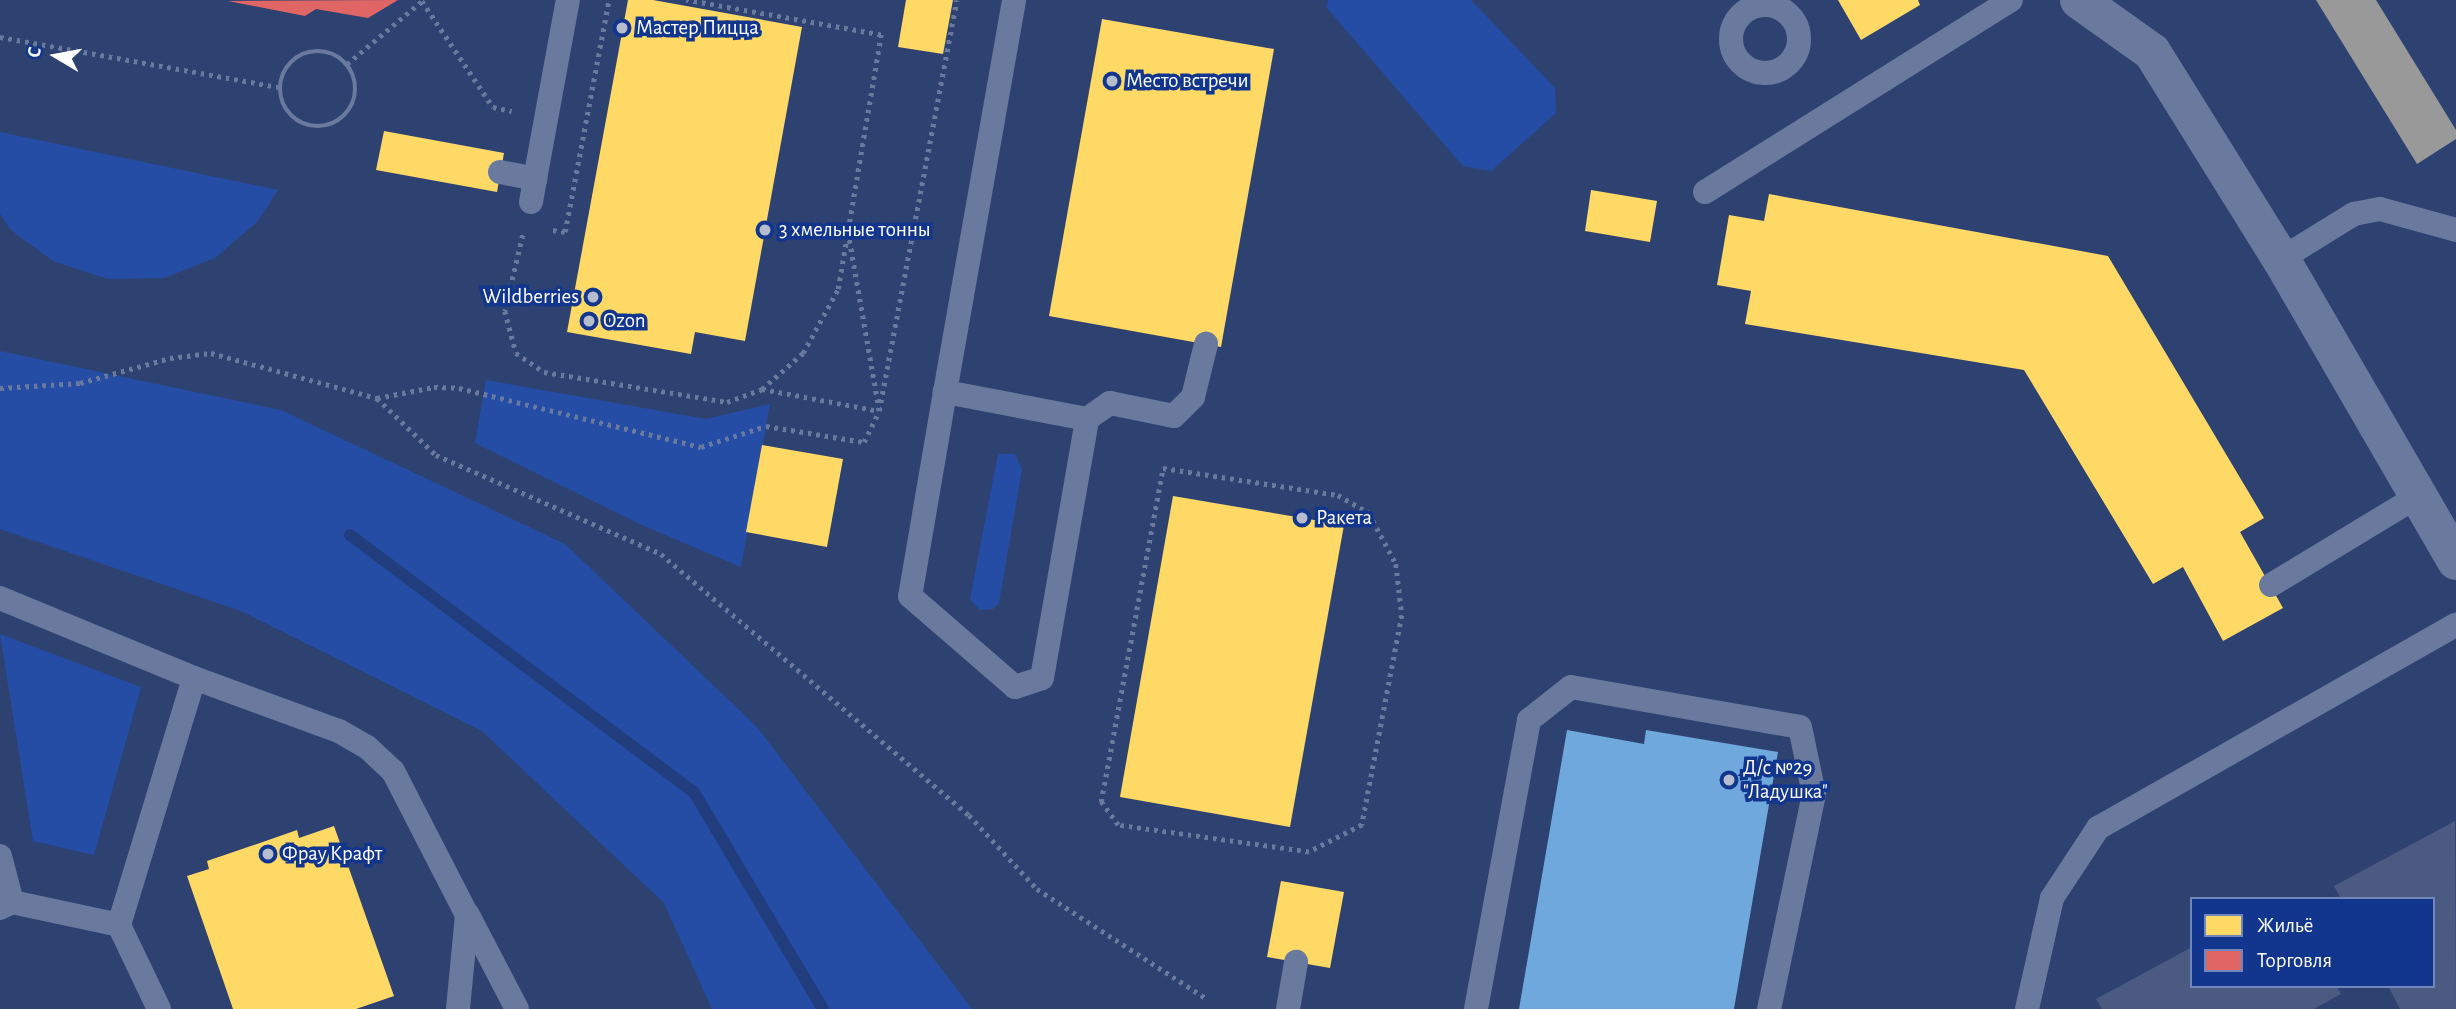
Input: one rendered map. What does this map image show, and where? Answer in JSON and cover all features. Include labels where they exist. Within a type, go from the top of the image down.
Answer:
[{"type":"street","points":[[2079,0],[2152,52],[2281,259],[2456,561]]},
{"type":"lane","points":[[500,172],[533,191],[568,0]]},
{"type":"lane","points":[[1014,0],[910,596],[1016,687],[1042,678],[1087,419]]},
{"type":"lane","points":[[1705,192],[2011,0]]},
{"type":"lane","points":[[2281,259],[2354,214],[2380,209],[2456,230]]},
{"type":"lane","points":[[945,393],[1087,419],[1110,403],[1174,416],[1193,397],[1206,344]]},
{"type":"lane","points":[[2271,585],[2418,496]]},
{"type":"lane","points":[[0,598],[194,678],[339,731],[368,747],[393,771],[517,1009]]},
{"type":"lane","points":[[2027,1009],[2052,898],[2098,828],[2456,625]]},
{"type":"lane","points":[[159,1009],[119,925],[194,678]]},
{"type":"lane","points":[[1476,1009],[1529,720],[1571,687],[1800,727],[1814,794],[1769,1009]]},
{"type":"lane","points":[[0,856],[6,905],[119,925]]},
{"type":"lane","points":[[458,1009],[467,915]]},
{"type":"lane","points":[[1288,1009],[1296,962]]},
{"type":"path","points":[[538,228],[565,232],[609,0]]},
{"type":"path","points":[[525,226],[505,311],[516,353],[544,372],[727,402],[762,389],[803,353],[838,289],[881,35],[686,0]]},
{"type":"path","points":[[0,388],[80,383],[170,358],[211,353],[377,398],[434,387],[459,388],[701,447],[766,426],[864,442],[879,411],[957,0]]},
{"type":"path","points":[[346,64],[422,1],[494,107],[546,118]]},
{"type":"path","points":[[0,37],[279,87]]},
{"type":"path","points":[[320,51],[346,64],[356,92],[344,118],[330,126],[316,128],[289,115],[279,87],[292,60],[305,53],[320,51]]},
{"type":"path","points":[[848,235],[879,411]]},
{"type":"path","points":[[762,389],[879,411]]},
{"type":"path","points":[[377,398],[436,455],[661,554],[969,815],[1037,889],[1207,999]]},
{"type":"path","points":[[1163,468],[1338,495],[1369,513],[1396,564],[1402,615],[1362,825],[1309,852],[1118,825],[1101,802],[1163,468]]},
{"type":"shaded area","points":[[1328,0],[1471,0],[1555,88],[1556,113],[1491,171],[1463,166],[1327,8]]},
{"type":"shaded area","points":[[0,132],[278,190],[257,222],[215,258],[164,278],[108,279],[53,261],[11,230],[0,214]]},
{"type":"shaded area","points":[[0,351],[281,410],[565,544],[757,727],[972,1009],[712,1009],[664,903],[482,731],[241,611],[0,529]]},
{"type":"shaded area","points":[[486,380],[706,419],[770,404],[741,567],[644,526],[475,443]]},
{"type":"shaded area","points":[[998,454],[1015,454],[1022,469],[999,603],[993,609],[980,610],[970,599]]},
{"type":"shaded area","points":[[0,634],[141,687],[94,855],[33,841]]},
{"type":"building: Жильё","points":[[628,0],[653,0],[802,27],[745,341],[695,332],[691,354],[567,332]]},
{"type":"building: Жильё","points":[[906,0],[953,0],[943,54],[898,47]]},
{"type":"building: Жильё","points":[[1838,0],[1918,0],[1920,5],[1861,40]]},
{"type":"building: Жильё","points":[[1102,19],[1274,49],[1221,347],[1049,316]]},
{"type":"building: Жильё","points":[[384,131],[504,153],[497,192],[376,170]]},
{"type":"building: Жильё","points":[[1591,190],[1657,201],[1650,242],[1585,231]]},
{"type":"building: Жильё","points":[[1769,194],[2108,256],[2264,518],[2240,532],[2283,608],[2223,641],[2183,567],[2153,584],[2024,370],[1745,324],[1751,291],[1717,285],[1729,215],[1764,221]]},
{"type":"building: Жильё","points":[[762,445],[843,459],[827,547],[746,532]]},
{"type":"building: Жильё","points":[[1173,496],[1344,525],[1290,827],[1120,797]]},
{"type":"building: Жильё","points":[[334,826],[394,996],[356,1009],[233,1009],[187,876],[209,869],[207,861],[297,830],[299,838]]},
{"type":"building: Жильё","points":[[1281,881],[1344,892],[1330,968],[1267,957]]},
{"type":"building: Торговля","points":[[398,0],[368,18],[316,9],[305,16],[228,1]]},
{"type":"building: Школы","points":[[1567,730],[1644,744],[1646,730],[1778,752],[1734,1009],[1519,1009]]},
{"type":"building: Промзона","points":[[2316,0],[2376,0],[2456,130],[2456,139],[2417,164]]},
{"type":"building: Прочее","points":[[2455,821],[2456,1009],[2400,1009],[2389,988],[2435,988],[2435,897],[2340,897],[2334,886]]},
{"type":"building: Прочее","points":[[2190,948],[2190,988],[2337,988],[2341,994],[2314,1009],[2102,1009],[2096,999]]},
{"type":"waterway","points":[[350,535],[694,792],[823,1009]]},
{"type":"place","name":"Мастер Пицца","points":[[622,28]]},
{"type":"place","name":"Место встречи","points":[[1112,81]]},
{"type":"place","name":"3 хмельные тонны","points":[[765,230]]},
{"type":"place","name":"Wildberries","points":[[593,297]]},
{"type":"place","name":"Ozon","points":[[589,321]]},
{"type":"place","name":"Ракета","points":[[1302,518]]},
{"type":"place","name":"Д/с №29 \"Ладушка\"","points":[[1729,780]]},
{"type":"place","name":"Фрау Крафт","points":[[268,854]]}]
